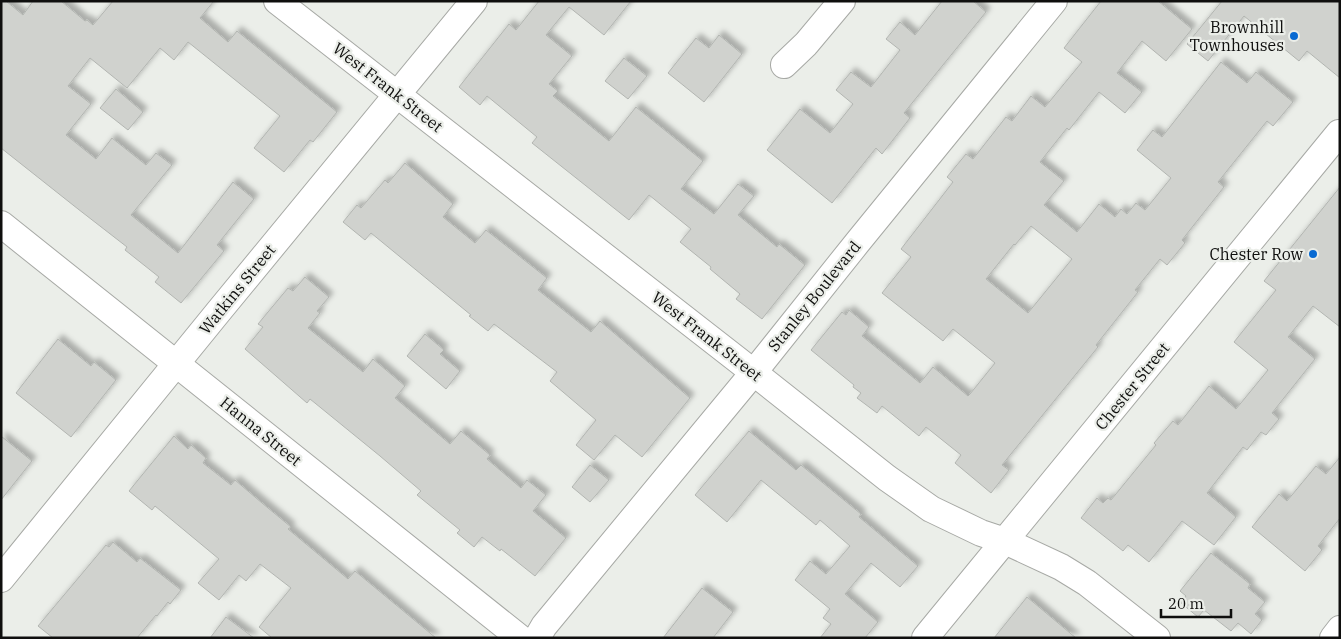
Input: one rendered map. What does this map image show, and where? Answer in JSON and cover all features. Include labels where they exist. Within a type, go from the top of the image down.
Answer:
[{"type":"street","name":"West Frank Street","points":[[277,1],[754,372],[887,478],[931,509],[1061,566],[1087,583],[1157,638]]},
{"type":"street","name":"Watkins Street","points":[[1,578],[474,1]]},
{"type":"street","points":[[784,65],[806,44],[842,1]]},
{"type":"street","name":"Stanley Boulevard","points":[[537,638],[544,626],[754,372],[1054,1]]},
{"type":"street","name":"Chester Street","points":[[925,638],[1339,133]]},
{"type":"street","name":"Hanna Street","points":[[1,224],[520,638]]},
{"type":"street","points":[[1332,638],[1340,629]]},
{"type":"building","points":[[1,1],[6,1],[23,15],[33,1],[61,1],[85,21],[87,20],[93,25],[113,1],[214,1],[200,18],[228,42],[237,31],[337,112],[313,142],[310,140],[284,172],[254,148],[280,116],[188,42],[174,60],[160,48],[127,88],[90,58],[68,86],[91,104],[66,135],[96,159],[112,138],[146,165],[156,153],[172,165],[131,215],[178,253],[233,182],[254,199],[217,245],[224,251],[181,303],[155,282],[159,277],[125,250],[127,247],[1,148]]},
{"type":"building","points":[[539,1],[631,1],[604,35],[569,7],[546,35],[572,56],[549,84],[558,91],[553,96],[609,141],[636,107],[703,161],[681,189],[714,214],[738,184],[754,196],[738,215],[777,247],[779,244],[805,265],[762,319],[736,299],[740,294],[680,242],[691,229],[649,195],[629,220],[532,143],[537,137],[487,96],[480,105],[459,87],[509,24],[516,30]]},
{"type":"building","points":[[942,1],[973,1],[986,12],[904,113],[910,118],[882,154],[876,148],[832,203],[767,150],[800,109],[830,133],[853,104],[836,90],[851,72],[871,87],[900,50],[886,39],[900,22],[915,35]]},
{"type":"building","points":[[1101,1],[1158,1],[1192,29],[1166,61],[1142,41],[1117,73],[1142,92],[1125,113],[1099,92],[1069,130],[1067,128],[1040,162],[1064,181],[1044,205],[1077,232],[1099,204],[1115,217],[1121,209],[1127,214],[1136,203],[1145,210],[1171,178],[1137,150],[1153,130],[1162,137],[1221,62],[1247,83],[1256,72],[1293,102],[1273,126],[1267,121],[1218,182],[1224,187],[1182,240],[1185,243],[1167,265],[1160,259],[1135,290],[1138,292],[1096,345],[1098,347],[1002,465],[1009,470],[991,493],[955,463],[961,455],[926,427],[919,436],[882,406],[877,413],[857,398],[861,393],[853,387],[854,385],[811,350],[842,312],[846,315],[849,310],[869,327],[862,336],[920,383],[933,367],[968,396],[970,394],[995,363],[953,329],[943,341],[882,293],[911,257],[901,249],[953,182],[947,177],[966,154],[973,159],[1006,117],[1012,121],[1031,96],[1045,107],[1082,62],[1064,48]],"holes":[[[1031,226],[1072,259],[1028,313],[986,279]]]},
{"type":"building","points":[[1222,1],[1340,1],[1340,78],[1307,51],[1299,61],[1244,16],[1208,61],[1187,44]]},
{"type":"building","points":[[719,35],[742,54],[704,102],[668,73],[696,38],[709,48]]},
{"type":"building","points":[[624,58],[647,76],[628,99],[605,81]]},
{"type":"building","points":[[116,89],[143,112],[128,130],[100,108]]},
{"type":"building","points":[[405,163],[453,204],[443,217],[475,243],[486,230],[547,278],[538,290],[591,332],[600,321],[690,398],[642,457],[615,435],[594,460],[576,445],[596,420],[550,381],[557,372],[494,324],[488,331],[371,233],[365,240],[343,222],[357,205],[361,208],[385,180],[388,183]]},
{"type":"building","points":[[1340,187],[1340,327],[1313,306],[1288,337],[1315,359],[1272,413],[1279,419],[1266,435],[1261,432],[1247,450],[1243,447],[1207,493],[1236,517],[1214,545],[1182,521],[1149,562],[1128,545],[1123,551],[1081,518],[1097,498],[1103,503],[1108,498],[1111,500],[1156,445],[1154,443],[1173,421],[1178,425],[1209,386],[1236,409],[1268,370],[1234,342],[1276,290],[1264,281]]},
{"type":"building","points":[[305,277],[329,297],[317,311],[320,313],[308,328],[363,372],[373,359],[405,386],[395,398],[450,444],[461,431],[490,455],[487,459],[521,488],[527,480],[546,495],[533,511],[566,538],[535,576],[501,549],[500,551],[482,537],[474,547],[457,533],[460,530],[417,495],[421,491],[310,399],[307,403],[245,349],[263,327],[258,324],[288,288],[293,291]]},
{"type":"building","points":[[425,334],[444,350],[440,354],[460,371],[446,389],[407,356]]},
{"type":"building","points":[[58,339],[91,366],[94,362],[116,380],[71,437],[16,393]]},
{"type":"building","points":[[749,431],[796,470],[801,465],[861,514],[859,517],[918,566],[900,587],[871,563],[845,594],[878,622],[865,638],[820,638],[831,624],[823,618],[830,609],[795,580],[810,561],[826,574],[850,546],[820,520],[816,525],[761,480],[727,522],[695,495]]},
{"type":"building","points":[[1,436],[32,461],[1,500]]},
{"type":"building","points":[[174,436],[188,449],[191,445],[206,458],[203,463],[231,485],[235,480],[291,527],[288,529],[348,579],[355,571],[436,638],[272,638],[259,627],[291,588],[260,564],[246,581],[239,575],[219,600],[198,583],[219,559],[155,506],[152,510],[129,491]]},
{"type":"building","points":[[1340,457],[1340,518],[1318,546],[1322,550],[1305,571],[1252,527],[1279,494],[1287,501],[1316,466],[1326,474]]},
{"type":"building","points":[[590,465],[609,480],[590,502],[572,487]]},
{"type":"building","points":[[113,542],[137,562],[140,558],[181,590],[170,604],[168,602],[156,615],[137,638],[53,638],[38,626],[106,545],[109,547]]},
{"type":"building","points":[[1211,553],[1250,584],[1248,588],[1265,602],[1255,614],[1262,620],[1251,634],[1238,623],[1231,631],[1204,610],[1198,617],[1181,603],[1186,596],[1180,591]]},
{"type":"building","points":[[702,588],[733,612],[713,638],[663,638]]},
{"type":"building","points":[[1027,597],[1076,638],[994,638]]},
{"type":"building","points":[[226,617],[254,638],[210,638]]},
{"type":"place","name":"Brownhill Townhouses","points":[[1294,36]]},
{"type":"place","name":"Chester Row","points":[[1313,254]]}]
